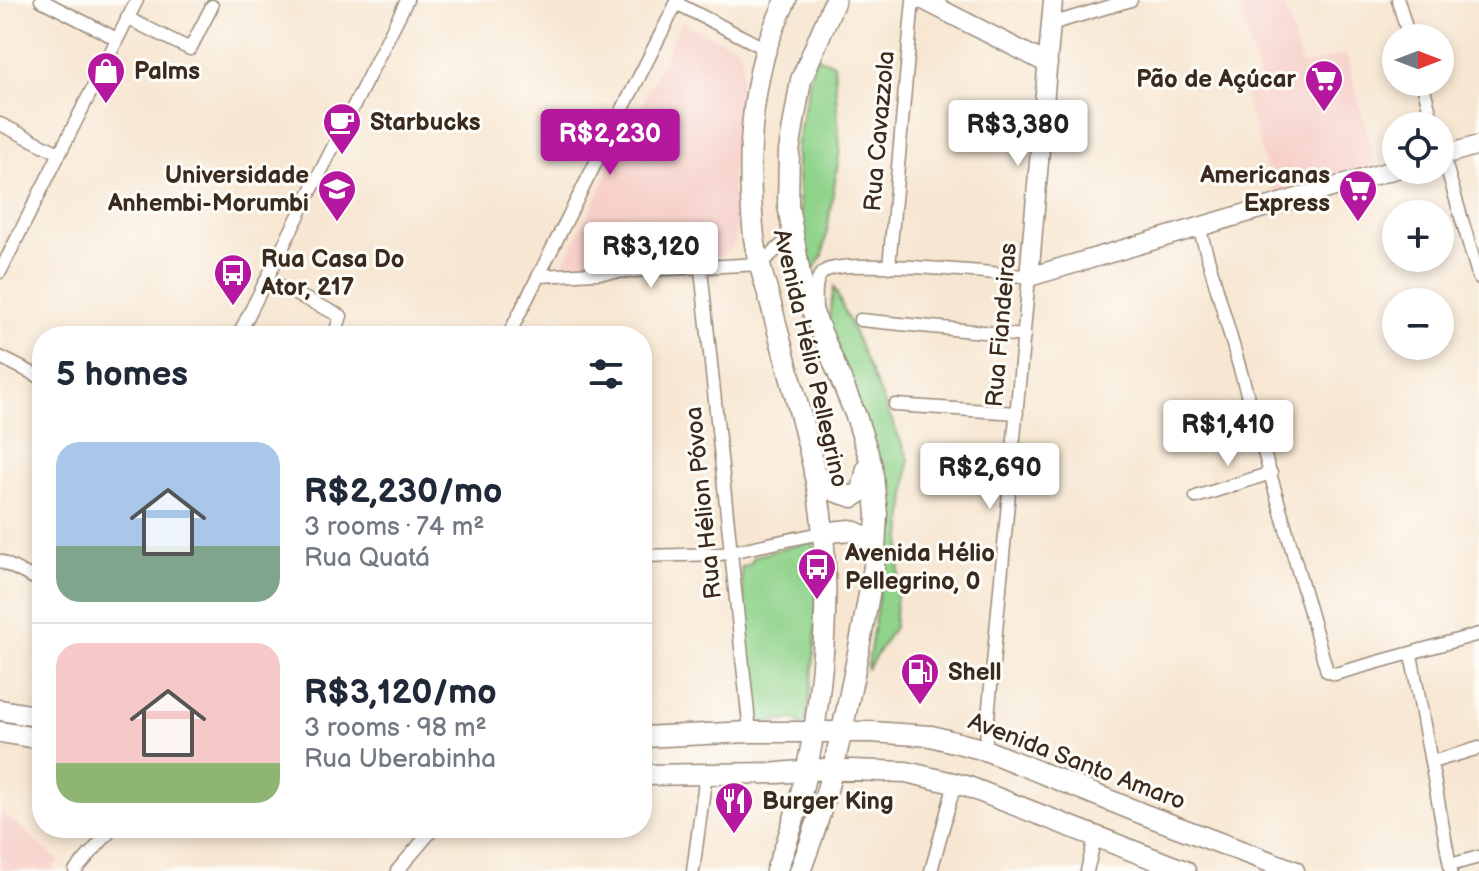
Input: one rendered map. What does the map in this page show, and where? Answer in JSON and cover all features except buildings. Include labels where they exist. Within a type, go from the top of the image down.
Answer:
[{"type":"main road","name":"Avenida Hélio Pellegrino","points":[[776,871],[815,733],[823,646],[821,533],[814,474],[754,239],[751,170],[755,109],[766,49],[786,0]]},
{"type":"main road","name":"Avenida Hélio Pellegrino","points":[[800,871],[841,733],[874,567],[877,514],[868,453],[856,416],[802,286],[788,205],[789,151],[801,80],[835,0]]},
{"type":"main road","points":[[814,474],[842,495],[858,495],[865,486],[868,453]]},
{"type":"main road","points":[[821,533],[850,530],[863,534],[871,544],[874,567]]},
{"type":"main road","points":[[0,710],[32,715]]},
{"type":"main road","points":[[0,732],[32,734]]},
{"type":"main road","name":"Avenida Santo Amaro","points":[[652,737],[750,732],[931,736],[985,750],[1294,871]]},
{"type":"main road","points":[[652,775],[778,773],[805,769],[906,772],[955,783],[1185,871]]},
{"type":"street","points":[[41,0],[117,39]]},
{"type":"street","points":[[0,272],[137,0]]},
{"type":"street","points":[[243,326],[407,0]]},
{"type":"street","name":"Rua Cavazzola","points":[[889,267],[913,0]]},
{"type":"street","points":[[923,0],[1048,64]]},
{"type":"street","name":"Rua Fiandeiras","points":[[985,750],[1053,0]]},
{"type":"street","points":[[1051,24],[1131,0]]},
{"type":"street","points":[[1398,0],[1405,24]]},
{"type":"street","points":[[513,326],[677,2],[766,49]]},
{"type":"street","points":[[127,18],[190,49],[212,6]]},
{"type":"street","points":[[0,124],[59,153]]},
{"type":"street","points":[[1454,150],[1479,145]]},
{"type":"street","points":[[816,322],[818,279],[825,270],[846,265],[1029,277],[1382,173]]},
{"type":"street","points":[[1451,184],[1479,278]]},
{"type":"street","points":[[1199,227],[1329,673],[1335,674],[1479,634]]},
{"type":"street","points":[[540,276],[760,264],[792,236]]},
{"type":"street","name":"Rua Hélion Póvoa","points":[[701,269],[750,732]]},
{"type":"street","points":[[266,280],[341,316],[337,326]]},
{"type":"street","points":[[860,320],[1024,336]]},
{"type":"street","points":[[0,357],[32,373]]},
{"type":"street","points":[[895,405],[1017,413]]},
{"type":"street","points":[[1196,497],[1271,473]]},
{"type":"street","points":[[652,556],[731,553],[821,533]]},
{"type":"street","points":[[0,561],[32,577]]},
{"type":"street","points":[[1411,654],[1450,868],[1479,857]]},
{"type":"street","points":[[1432,762],[1479,748]]},
{"type":"street","points":[[693,871],[706,774]]},
{"type":"street","points":[[931,871],[955,783]]},
{"type":"street","points":[[75,871],[104,838]]},
{"type":"street","points":[[397,871],[425,838]]},
{"type":"street","points":[[1087,871],[1095,838]]},
{"type":"shaded area","points":[[1237,0],[1283,0],[1302,66],[1346,54],[1376,165],[1274,195],[1242,87],[1260,81]]},
{"type":"shaded area","points":[[682,22],[739,49],[743,59],[732,174],[736,234],[732,248],[722,256],[564,263]]},
{"type":"shaded area","points":[[0,810],[59,861],[50,871],[5,871],[0,867]]},
{"type":"green space","points":[[815,56],[834,64],[840,150],[823,255],[809,276],[803,252],[796,146]]},
{"type":"green space","points":[[834,287],[909,460],[894,627],[867,670],[885,555],[882,479],[828,323]]},
{"type":"green space","points":[[813,541],[817,586],[816,632],[806,723],[800,725],[797,720],[764,722],[758,726],[747,713],[751,690],[741,568],[750,564],[755,556]]},
{"type":"place","name":"Palms","points":[[106,105]]},
{"type":"place","name":"Pão de Açúcar","points":[[1324,113]]},
{"type":"place","name":"Starbucks","points":[[342,156]]},
{"type":"place","name":"Universidade Anhembi-Morumbi","points":[[337,223]]},
{"type":"place","name":"Americanas Express","points":[[1358,223]]},
{"type":"place","name":"Rua Casa Do Ator, 217","points":[[233,307]]},
{"type":"place","name":"Avenida Hélio Pellegrino, 0","points":[[817,601]]},
{"type":"place","name":"Shell","points":[[920,706]]},
{"type":"place","name":"Burger King","points":[[734,835]]}]
